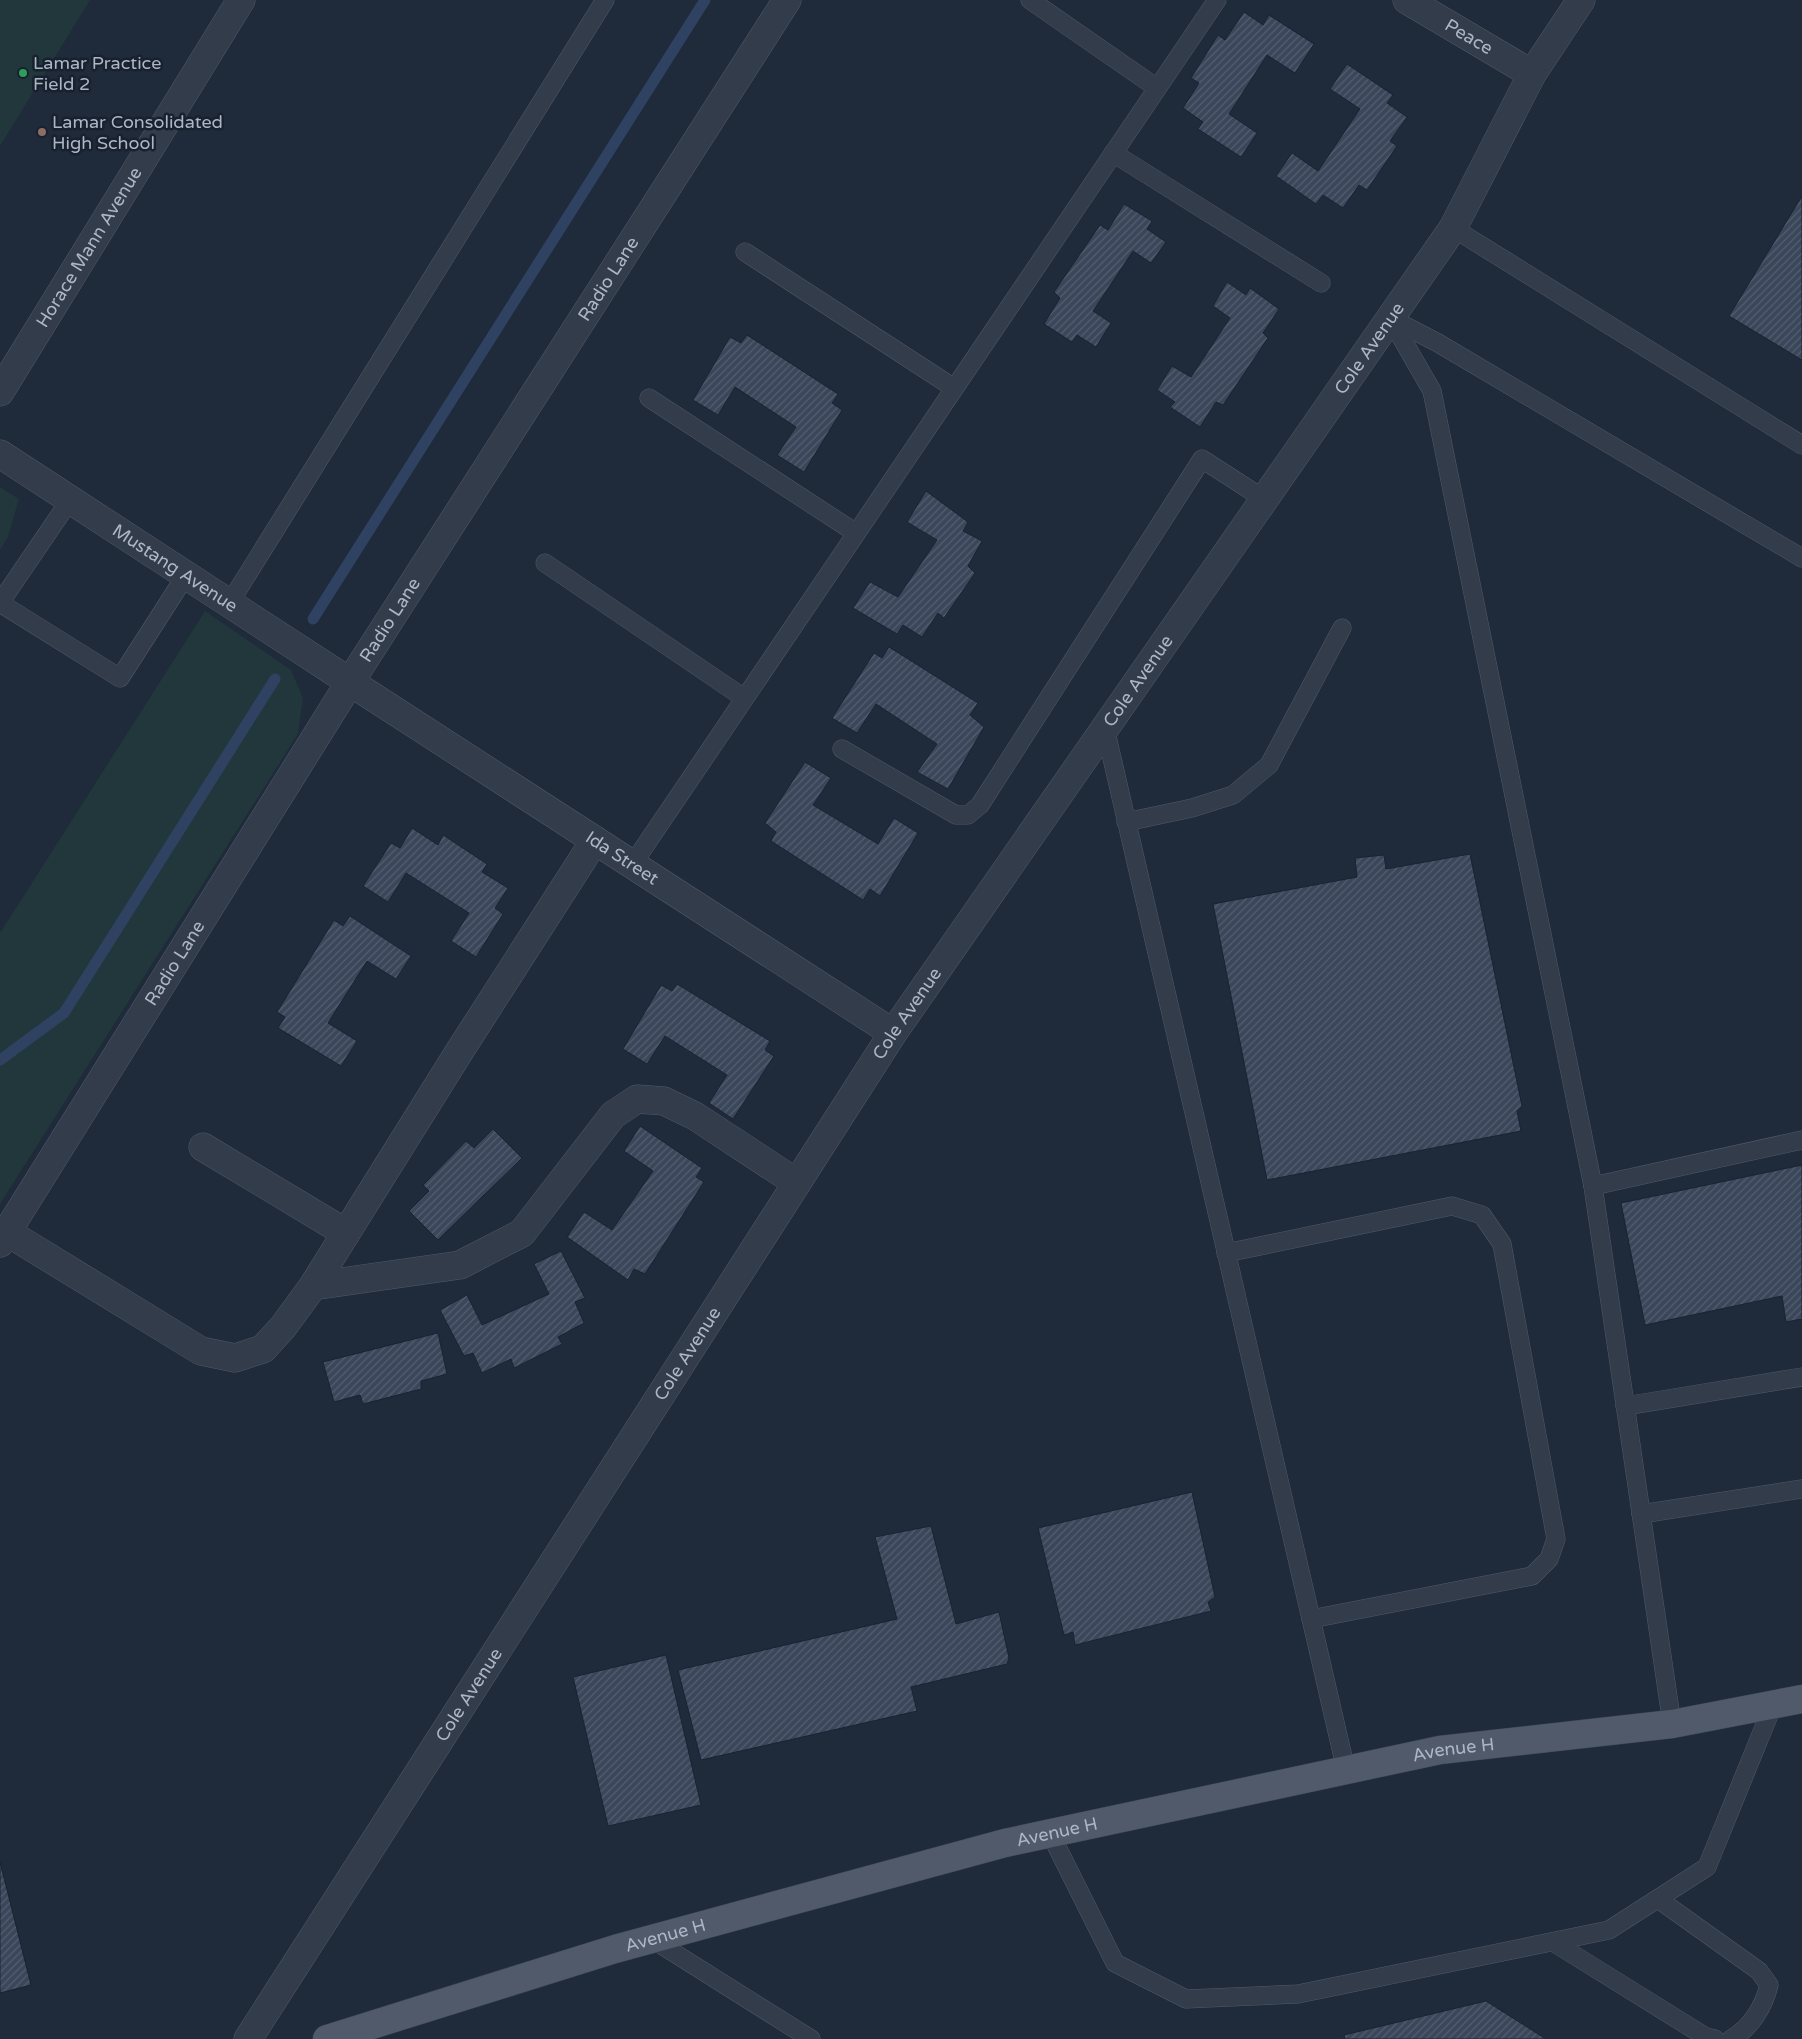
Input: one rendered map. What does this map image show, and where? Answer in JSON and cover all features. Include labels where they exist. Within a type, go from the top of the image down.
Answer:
[{"type":"main road","name":"Avenue H","points":[[327,2039],[652,1939],[1005,1843],[1440,1750],[1672,1724],[1802,1700]]},
{"type":"street","name":"Horace Mann Avenue","points":[[0,392],[241,0]]},
{"type":"street","name":"Radio Lane","points":[[3,1238],[350,682],[787,0]]},
{"type":"street","name":"Peace","points":[[1407,0],[1532,74]]},
{"type":"street","name":"Cole Avenue","points":[[248,2039],[893,1033],[1452,228],[1532,74],[1581,0]]},
{"type":"street","name":"Mustang Avenue","points":[[0,454],[350,682]]},
{"type":"street","name":"Ida Street","points":[[350,682],[893,1033]]},
{"type":"street","points":[[3,1238],[202,1350],[235,1358],[263,1349],[283,1327],[313,1286],[595,840]]},
{"type":"street","points":[[313,1286],[460,1265],[522,1234],[613,1115],[637,1099],[664,1101],[694,1116],[797,1183]]},
{"type":"street","points":[[204,1147],[346,1233]]},
{"type":"lane","points":[[229,604],[605,0]]},
{"type":"lane","points":[[1030,0],[1157,88]]},
{"type":"lane","points":[[632,865],[1217,0]]},
{"type":"lane","points":[[1113,153],[1321,282]]},
{"type":"lane","points":[[1452,228],[1802,445]]},
{"type":"lane","points":[[745,252],[954,388]]},
{"type":"lane","points":[[1390,318],[1438,343],[1802,558]]},
{"type":"lane","points":[[1390,318],[1432,391],[1592,1186],[1672,1724]]},
{"type":"lane","points":[[649,398],[856,533]]},
{"type":"lane","points":[[842,749],[956,815],[968,815],[980,805],[1202,459],[1264,498]]},
{"type":"lane","points":[[70,500],[0,603],[120,678],[186,576]]},
{"type":"lane","points":[[545,563],[744,698]]},
{"type":"lane","points":[[1126,822],[1192,808],[1234,795],[1269,765],[1342,628]]},
{"type":"lane","points":[[1104,728],[1346,1770]]},
{"type":"lane","points":[[1592,1186],[1802,1140]]},
{"type":"lane","points":[[1226,1253],[1452,1206],[1482,1215],[1502,1244],[1556,1539],[1549,1559],[1532,1576],[1311,1619]]},
{"type":"lane","points":[[1625,1406],[1802,1377]]},
{"type":"lane","points":[[1641,1514],[1802,1489]]},
{"type":"lane","points":[[1050,1833],[1115,1963],[1186,1999],[1298,1994],[1609,1930],[1707,1867],[1773,1705]]},
{"type":"lane","points":[[1658,1898],[1759,1971],[1769,1984],[1766,2001],[1742,2033],[1731,2039]]},
{"type":"lane","points":[[652,1939],[811,2039]]},
{"type":"lane","points":[[1553,1942],[1706,2037],[1716,2039]]},
{"type":"green space","name":"Lamar Practice Field 2","points":[[0,0],[90,0],[0,146]]},
{"type":"green space","points":[[0,487],[19,499],[8,537],[0,550]]},
{"type":"green space","points":[[205,611],[291,670],[303,698],[298,734],[0,1204],[0,933]]},
{"type":"building","points":[[1244,12],[1263,25],[1269,15],[1314,44],[1295,73],[1267,55],[1229,114],[1257,133],[1241,157],[1198,129],[1203,122],[1183,108],[1199,83],[1191,78],[1218,35],[1225,40]]},
{"type":"building","points":[[1347,64],[1393,95],[1387,103],[1407,117],[1390,141],[1397,146],[1367,190],[1359,185],[1343,208],[1323,195],[1316,204],[1276,176],[1292,153],[1318,171],[1360,109],[1330,89]]},
{"type":"building","points":[[1802,196],[1802,360],[1729,316]]},
{"type":"building","points":[[1124,204],[1152,221],[1147,229],[1166,242],[1151,263],[1133,251],[1093,311],[1111,323],[1096,347],[1077,335],[1072,342],[1044,324],[1060,298],[1054,292],[1100,225],[1108,230]]},
{"type":"building","points":[[1227,282],[1246,295],[1250,288],[1279,309],[1263,333],[1268,338],[1223,405],[1216,402],[1200,427],[1170,407],[1175,402],[1157,390],[1172,366],[1191,377],[1230,318],[1213,306]]},
{"type":"building","points":[[747,335],[838,394],[832,403],[842,410],[804,472],[777,455],[796,427],[735,387],[718,415],[693,400],[730,337],[741,343]]},
{"type":"building","points":[[926,491],[968,522],[963,531],[982,541],[968,566],[975,573],[944,618],[938,613],[922,637],[903,625],[897,634],[853,608],[870,582],[898,597],[937,540],[907,522]]},
{"type":"building","points":[[889,647],[978,703],[970,715],[984,727],[948,789],[917,772],[937,744],[876,704],[857,733],[832,718],[874,653],[882,658]]},
{"type":"building","points":[[805,762],[831,778],[813,805],[878,844],[894,818],[918,833],[880,896],[870,889],[863,900],[771,841],[776,832],[765,823]]},
{"type":"building","points":[[412,828],[438,845],[443,835],[487,864],[482,872],[508,888],[495,908],[503,914],[476,957],[451,941],[469,913],[406,873],[388,902],[363,886],[391,843],[400,848]]},
{"type":"building","points":[[1470,854],[1522,1106],[1517,1111],[1521,1131],[1267,1180],[1213,904],[1357,877],[1355,858],[1384,855],[1386,869]]},
{"type":"building","points":[[350,916],[411,956],[396,979],[367,961],[328,1023],[357,1041],[341,1066],[278,1028],[285,1017],[277,1012],[334,920],[343,926]]},
{"type":"building","points":[[677,984],[770,1041],[765,1050],[774,1056],[733,1119],[709,1103],[727,1075],[665,1036],[647,1064],[623,1049],[661,985],[672,991]]},
{"type":"building","points":[[640,1126],[702,1168],[696,1177],[704,1182],[645,1274],[634,1269],[628,1280],[567,1237],[584,1212],[612,1230],[653,1171],[624,1151]]},
{"type":"building","points":[[493,1129],[522,1158],[438,1240],[409,1211],[429,1191],[423,1185],[466,1141],[474,1148]]},
{"type":"building","points":[[1802,1165],[1802,1319],[1786,1322],[1782,1296],[1645,1325],[1621,1203]]},
{"type":"building","points":[[561,1251],[585,1298],[575,1302],[584,1323],[558,1337],[562,1344],[514,1368],[511,1359],[482,1373],[473,1353],[464,1356],[440,1310],[467,1295],[482,1325],[549,1294],[534,1264]]},
{"type":"building","points":[[438,1333],[447,1374],[421,1381],[421,1389],[363,1404],[360,1395],[334,1402],[323,1362]]},
{"type":"building","points":[[1192,1492],[1215,1597],[1208,1602],[1211,1611],[1075,1645],[1073,1632],[1064,1635],[1038,1528]]},
{"type":"building","points":[[931,1526],[956,1624],[999,1612],[1009,1658],[1007,1664],[911,1687],[917,1711],[701,1760],[678,1670],[897,1619],[875,1537]]},
{"type":"building","points":[[666,1655],[701,1805],[608,1826],[573,1677]]},
{"type":"building","points":[[0,1862],[31,1985],[0,1993]]},
{"type":"building","points":[[1486,2001],[1546,2039],[1345,2039],[1344,2035]]},
{"type":"waterway","points":[[313,619],[705,0]]},
{"type":"waterway","points":[[0,1060],[64,1013],[275,679]]},
{"type":"place","name":"Lamar Practice Field 2","points":[[23,73]]},
{"type":"place","name":"Lamar Consolidated High School","points":[[42,132]]}]
